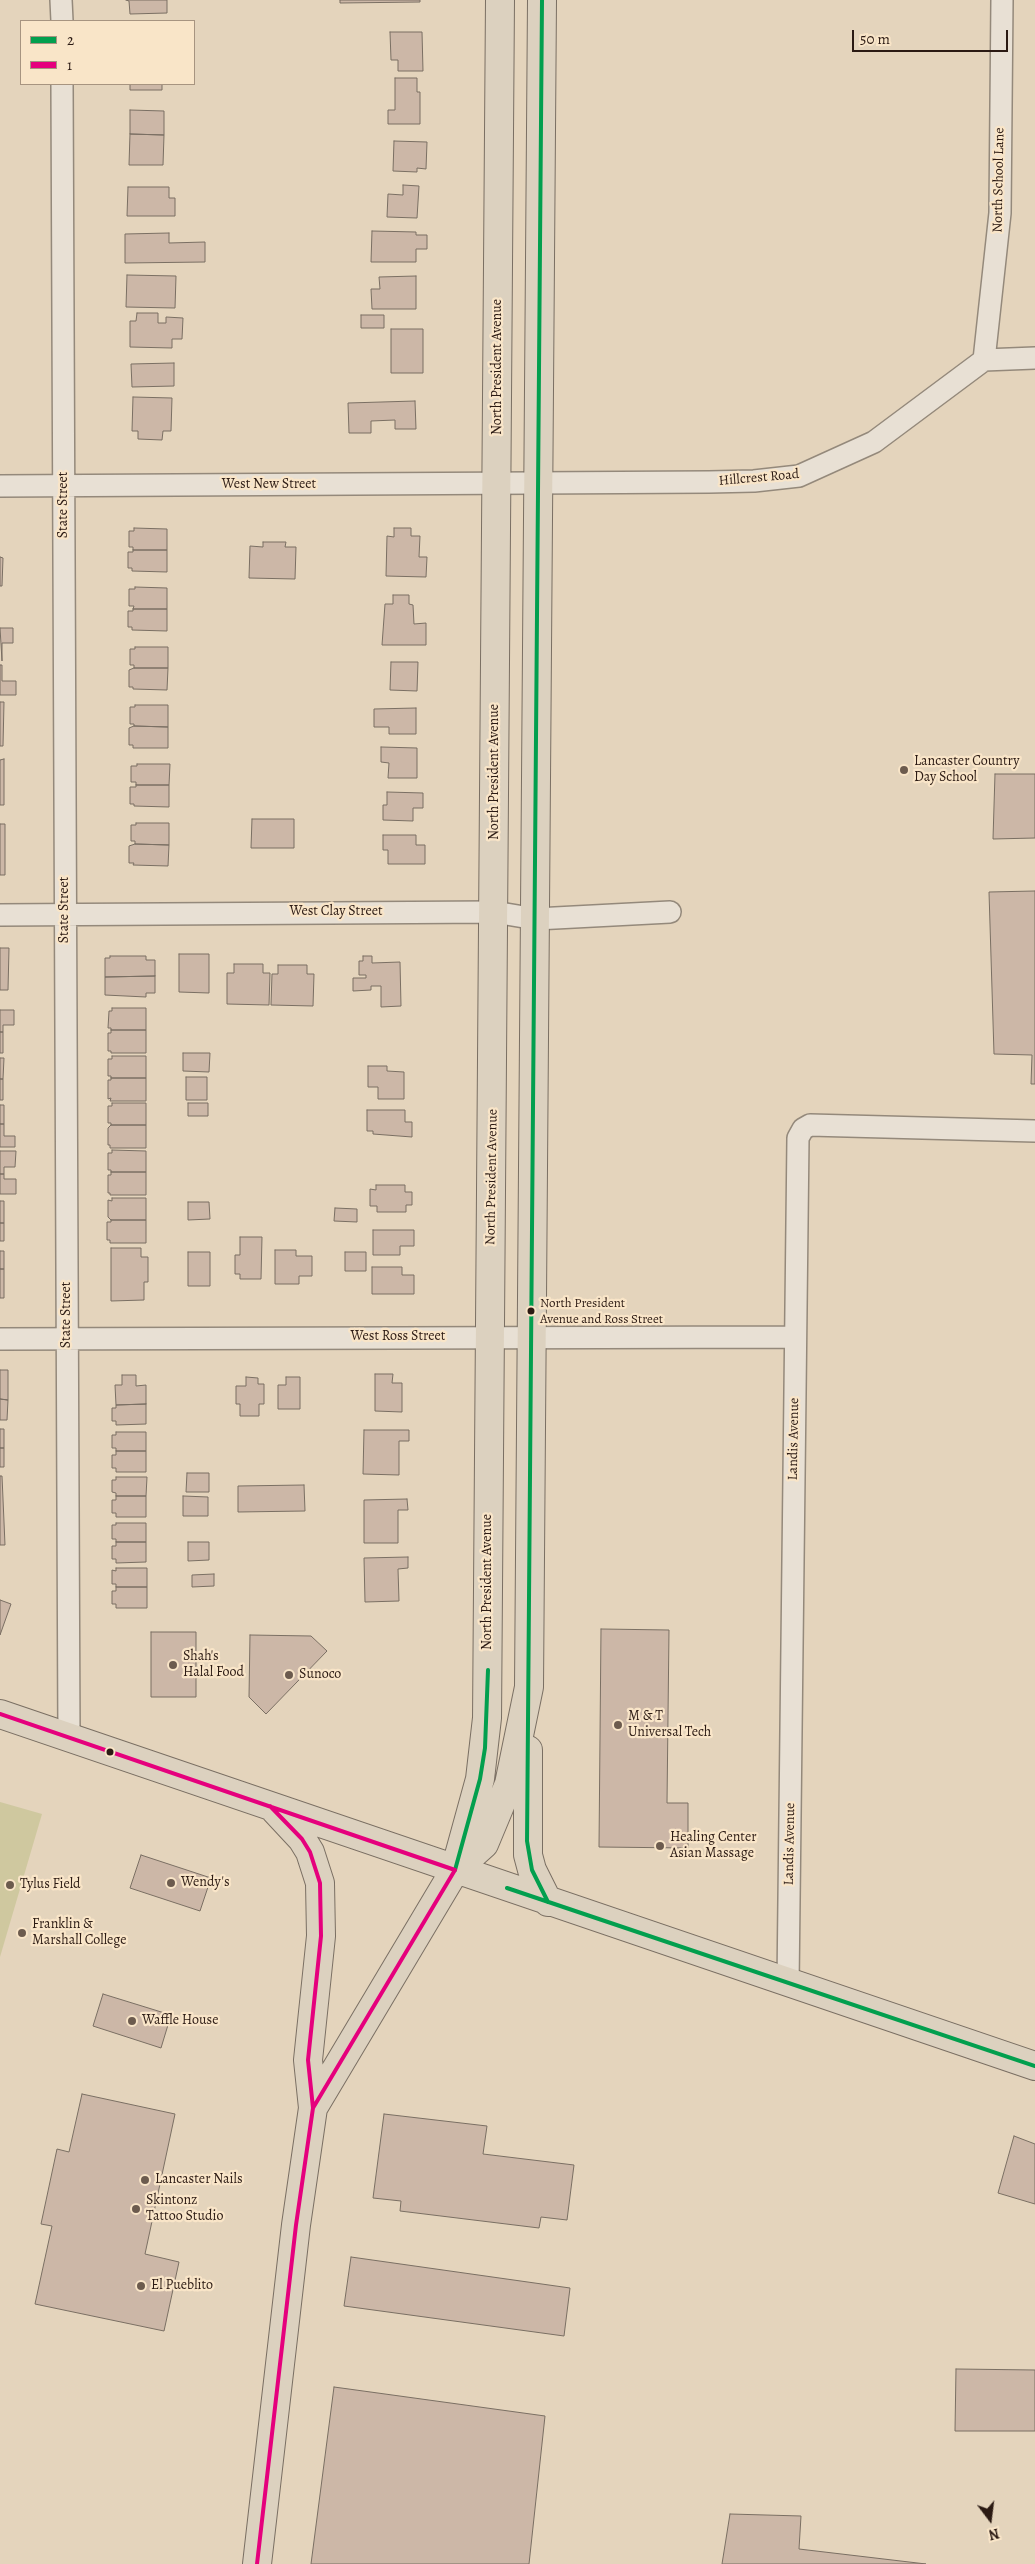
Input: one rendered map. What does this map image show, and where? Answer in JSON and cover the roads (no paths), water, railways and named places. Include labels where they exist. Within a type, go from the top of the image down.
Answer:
[{"type":"main road","name":"North President Avenue","points":[[455,1870],[480,1779],[485,1738],[494,912],[500,0]]},
{"type":"main road","points":[[542,0],[528,1855],[532,1870],[548,1902]]},
{"type":"main road","points":[[313,2108],[455,1870],[484,1844],[501,1806],[516,1756],[529,1687]]},
{"type":"main road","points":[[0,1714],[788,1984],[1035,2066]]},
{"type":"main road","points":[[257,2564],[296,2225],[313,2108],[308,2060],[322,1927],[320,1883],[310,1852],[302,1838],[270,1806]]},
{"type":"street","points":[[62,0],[62,20]]},
{"type":"street","name":"North School Lane","points":[[984,360],[1000,214],[1002,0]]},
{"type":"street","name":"State Street","points":[[62,85],[69,1737]]},
{"type":"street","points":[[984,360],[1035,358]]},
{"type":"street","name":"Hillcrest Road","points":[[539,483],[754,481],[806,474],[874,442],[984,360]]},
{"type":"street","name":"West New Street","points":[[0,486],[539,483]]},
{"type":"street","name":"West Clay Street","points":[[0,914],[494,912],[536,919],[670,912]]},
{"type":"street","name":"Landis Avenue","points":[[788,1984],[798,1138],[803,1129],[810,1125],[1035,1131]]},
{"type":"street","name":"West Ross Street","points":[[0,1339],[795,1337]]},
{"type":"place","name":"Lancaster Country Day School","points":[[904,770]]},
{"type":"place","name":"North President Avenue and Ross Street","points":[[531,1311]]},
{"type":"place","name":"Shah's Halal Food","points":[[173,1665]]},
{"type":"place","name":"Sunoco","points":[[289,1675]]},
{"type":"place","name":"M & T Universal Tech","points":[[618,1725]]},
{"type":"place","name":"Healing Center Asian Massage","points":[[660,1846]]},
{"type":"place","name":"Wendy's","points":[[171,1883]]},
{"type":"place","name":"Tylus Field","points":[[10,1885]]},
{"type":"place","name":"Franklin & Marshall College","points":[[22,1933]]},
{"type":"place","name":"Waffle House","points":[[132,2021]]},
{"type":"place","name":"Lancaster Nails","points":[[145,2180]]},
{"type":"place","name":"Skintonz Tattoo Studio","points":[[136,2209]]},
{"type":"place","name":"El Pueblito","points":[[141,2286]]}]
